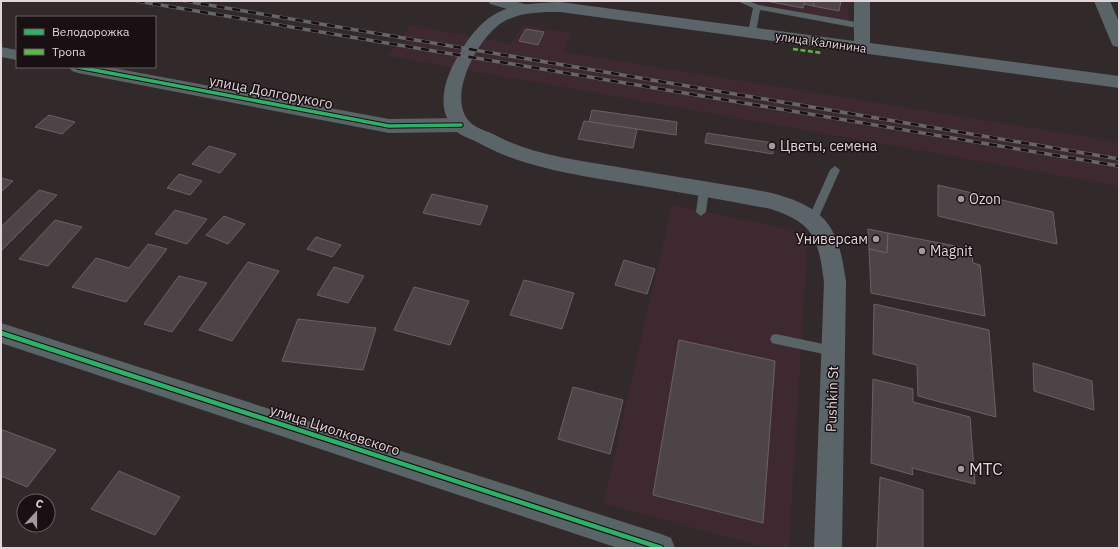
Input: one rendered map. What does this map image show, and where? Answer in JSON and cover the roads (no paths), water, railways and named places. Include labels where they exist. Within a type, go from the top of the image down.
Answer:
[{"type":"main road","points":[[862,1],[862,47]]},
{"type":"main road","name":"улица Калинина","points":[[461,125],[452,106],[452,85],[462,62],[482,30],[498,17],[522,8],[560,7],[1119,82]]},
{"type":"main road","points":[[461,125],[492,144],[531,158],[574,167],[772,201],[794,208],[813,219]]},
{"type":"main road","name":"Pushkin St","points":[[813,219],[823,231],[832,251],[836,282],[828,548]]},
{"type":"street","points":[[496,1],[522,8]]},
{"type":"street","points":[[1102,1],[1119,42]]},
{"type":"street","points":[[1,52],[16,56]]},
{"type":"street","name":"улица Долгорукого","points":[[83,68],[389,126],[461,125]]},
{"type":"street","name":"улица Циолковского","points":[[1,333],[661,548]]},
{"type":"lane","points":[[741,1],[757,7],[862,26]]},
{"type":"lane","points":[[752,32],[757,7]]},
{"type":"lane","points":[[813,219],[835,170]]},
{"type":"lane","points":[[701,212],[704,189]]},
{"type":"lane","points":[[776,339],[833,351]]},
{"type":"railway","points":[[137,1],[1119,166]]},
{"type":"railway","points":[[185,1],[1119,159]]},
{"type":"place","name":"Цветы, семена","points":[[772,146]]},
{"type":"place","name":"Ozon","points":[[961,199]]},
{"type":"place","name":"Универсам","points":[[876,239]]},
{"type":"place","name":"Magnit","points":[[922,251]]},
{"type":"place","name":"МТС","points":[[961,469]]}]
